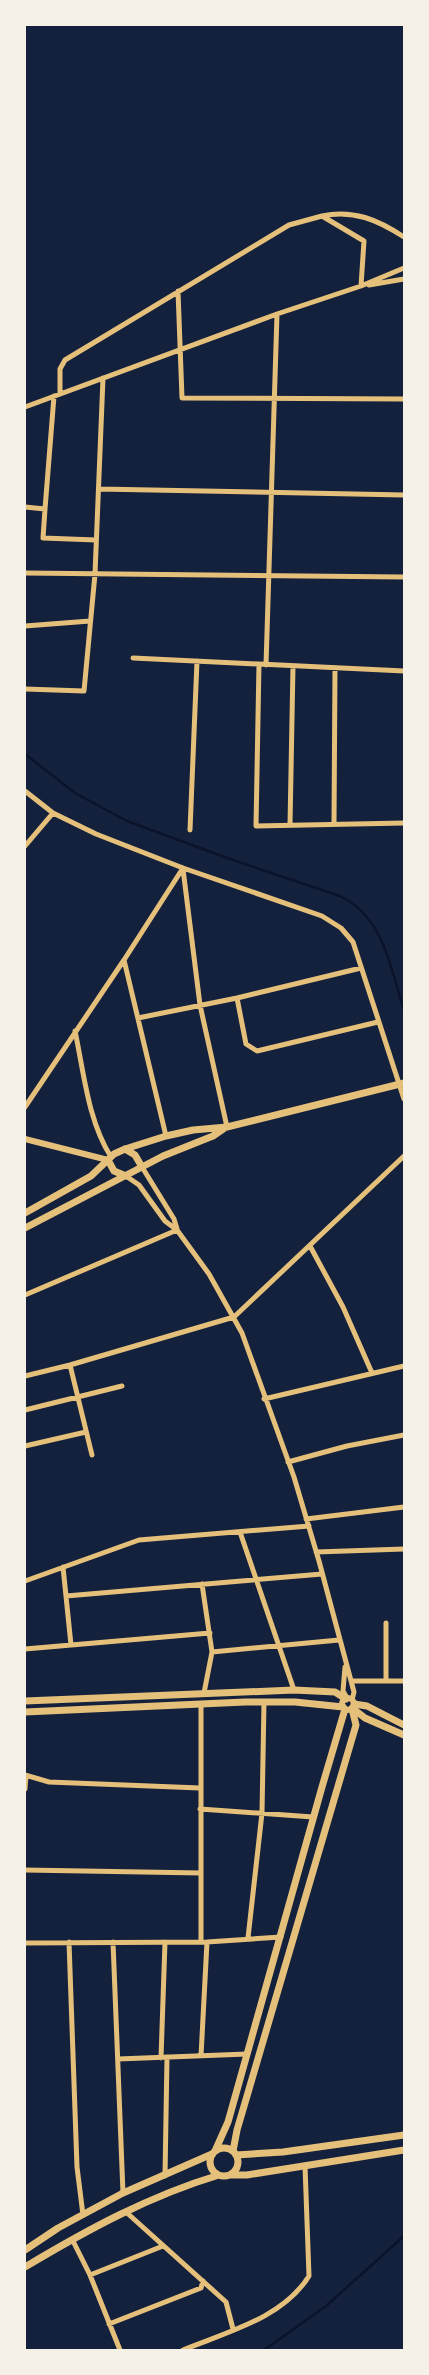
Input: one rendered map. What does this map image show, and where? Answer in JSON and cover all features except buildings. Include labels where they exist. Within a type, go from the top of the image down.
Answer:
[{"type":"main road","points":[[25,1213],[92,1176],[110,1159],[125,1149],[166,1136],[226,1126],[401,1083]]},
{"type":"main road","points":[[25,1228],[142,1167],[213,1136],[226,1126]]},
{"type":"main road","points":[[125,1149],[135,1156],[142,1167]]},
{"type":"main road","points":[[110,1159],[114,1171],[126,1176]]},
{"type":"main road","points":[[25,1701],[204,1692],[294,1690],[335,1692],[365,1718],[404,1736]]},
{"type":"main road","points":[[25,1712],[264,1702],[349,1704],[368,1706],[404,1725]]},
{"type":"main road","points":[[219,2175],[210,2165],[228,2122],[281,1938],[313,1817],[349,1704]]},
{"type":"main road","points":[[231,2174],[237,2168],[235,2153],[237,2130],[356,1725],[349,1704]]},
{"type":"main road","points":[[25,2250],[123,2193],[226,2148],[235,2153],[283,2152],[404,2135]]},
{"type":"main road","points":[[25,2267],[72,2239],[165,2193],[219,2175],[247,2175],[404,2150]]},
{"type":"street","points":[[96,540],[43,538],[60,369],[65,360],[289,225],[337,213],[351,213],[378,221],[404,237]]},
{"type":"street","points":[[322,216],[364,241],[361,286]]},
{"type":"street","points":[[25,407],[277,314],[361,286],[404,268]]},
{"type":"street","points":[[361,286],[404,279]]},
{"type":"street","points":[[178,292],[182,398],[404,399]]},
{"type":"street","points":[[266,664],[277,314]]},
{"type":"street","points":[[25,689],[84,691],[94,574],[103,378]]},
{"type":"street","points":[[99,489],[404,495]]},
{"type":"street","points":[[25,507],[45,509]]},
{"type":"street","points":[[25,573],[404,577]]},
{"type":"street","points":[[25,626],[90,621]]},
{"type":"street","points":[[133,658],[404,671]]},
{"type":"street","points":[[190,830],[197,661]]},
{"type":"street","points":[[259,664],[256,826],[404,823]]},
{"type":"street","points":[[290,826],[293,666]]},
{"type":"street","points":[[334,824],[335,668]]},
{"type":"street","points":[[25,791],[53,813],[96,834],[183,868],[322,916],[341,928],[352,942],[378,1022],[401,1083],[404,1099]]},
{"type":"street","points":[[25,846],[53,813]]},
{"type":"street","points":[[25,1107],[124,960],[183,868]]},
{"type":"street","points":[[183,868],[200,1005],[226,1126]]},
{"type":"street","points":[[124,960],[166,1136]]},
{"type":"street","points":[[138,1018],[237,998],[361,968]]},
{"type":"street","points":[[237,998],[246,1044],[257,1051],[378,1022]]},
{"type":"street","points":[[75,1031],[92,1109],[110,1159]]},
{"type":"street","points":[[25,1139],[110,1159]]},
{"type":"street","points":[[25,1376],[234,1318],[404,1156]]},
{"type":"street","points":[[142,1167],[174,1219],[177,1230]]},
{"type":"street","points":[[126,1176],[139,1186],[165,1221],[177,1230],[209,1274],[242,1333],[288,1462],[316,1552],[354,1692],[349,1704]]},
{"type":"street","points":[[25,1295],[177,1230]]},
{"type":"street","points":[[310,1246],[372,1373]]},
{"type":"street","points":[[70,1365],[92,1455]]},
{"type":"street","points":[[264,1399],[404,1366]]},
{"type":"street","points":[[25,1410],[122,1386]]},
{"type":"street","points":[[25,1446],[86,1432]]},
{"type":"street","points":[[288,1462],[347,1446],[404,1435]]},
{"type":"street","points":[[306,1519],[404,1507]]},
{"type":"street","points":[[25,1581],[139,1540],[308,1526]]},
{"type":"street","points":[[240,1532],[294,1690]]},
{"type":"street","points":[[316,1552],[404,1549]]},
{"type":"street","points":[[63,1567],[71,1645]]},
{"type":"street","points":[[66,1596],[322,1574]]},
{"type":"street","points":[[202,1584],[212,1652],[204,1692]]},
{"type":"street","points":[[386,1623],[386,1681]]},
{"type":"street","points":[[25,1649],[210,1633]]},
{"type":"street","points":[[212,1652],[339,1640]]},
{"type":"street","points":[[345,1664],[343,1691],[349,1704]]},
{"type":"street","points":[[351,1682],[404,1681]]},
{"type":"street","points":[[248,1938],[262,1813],[264,1702]]},
{"type":"street","points":[[201,1704],[200,1810],[204,1942],[201,2056]]},
{"type":"street","points":[[25,1789],[25,1775],[49,1782],[200,1788]]},
{"type":"street","points":[[200,1810],[313,1817]]},
{"type":"street","points":[[25,1870],[202,1873]]},
{"type":"street","points":[[25,1943],[204,1942],[248,1938],[281,1938]]},
{"type":"street","points":[[68,1942],[77,2167],[83,2215]]},
{"type":"street","points":[[113,1942],[123,2193]]},
{"type":"street","points":[[165,1942],[165,2176]]},
{"type":"street","points":[[118,2059],[247,2054]]},
{"type":"street","points":[[183,2350],[271,2313],[289,2300],[309,2276],[305,2166]]},
{"type":"street","points":[[126,2212],[226,2302],[233,2329]]},
{"type":"street","points":[[72,2239],[90,2275],[120,2350]]},
{"type":"street","points":[[90,2275],[164,2246]]},
{"type":"street","points":[[109,2324],[200,2288],[204,2281]]},
{"type":"waterway","points":[[25,754],[75,793],[127,821],[230,859],[340,896],[355,905],[367,917],[384,946],[404,1010]]},
{"type":"waterway","points":[[264,2350],[326,2306],[404,2236]]}]
